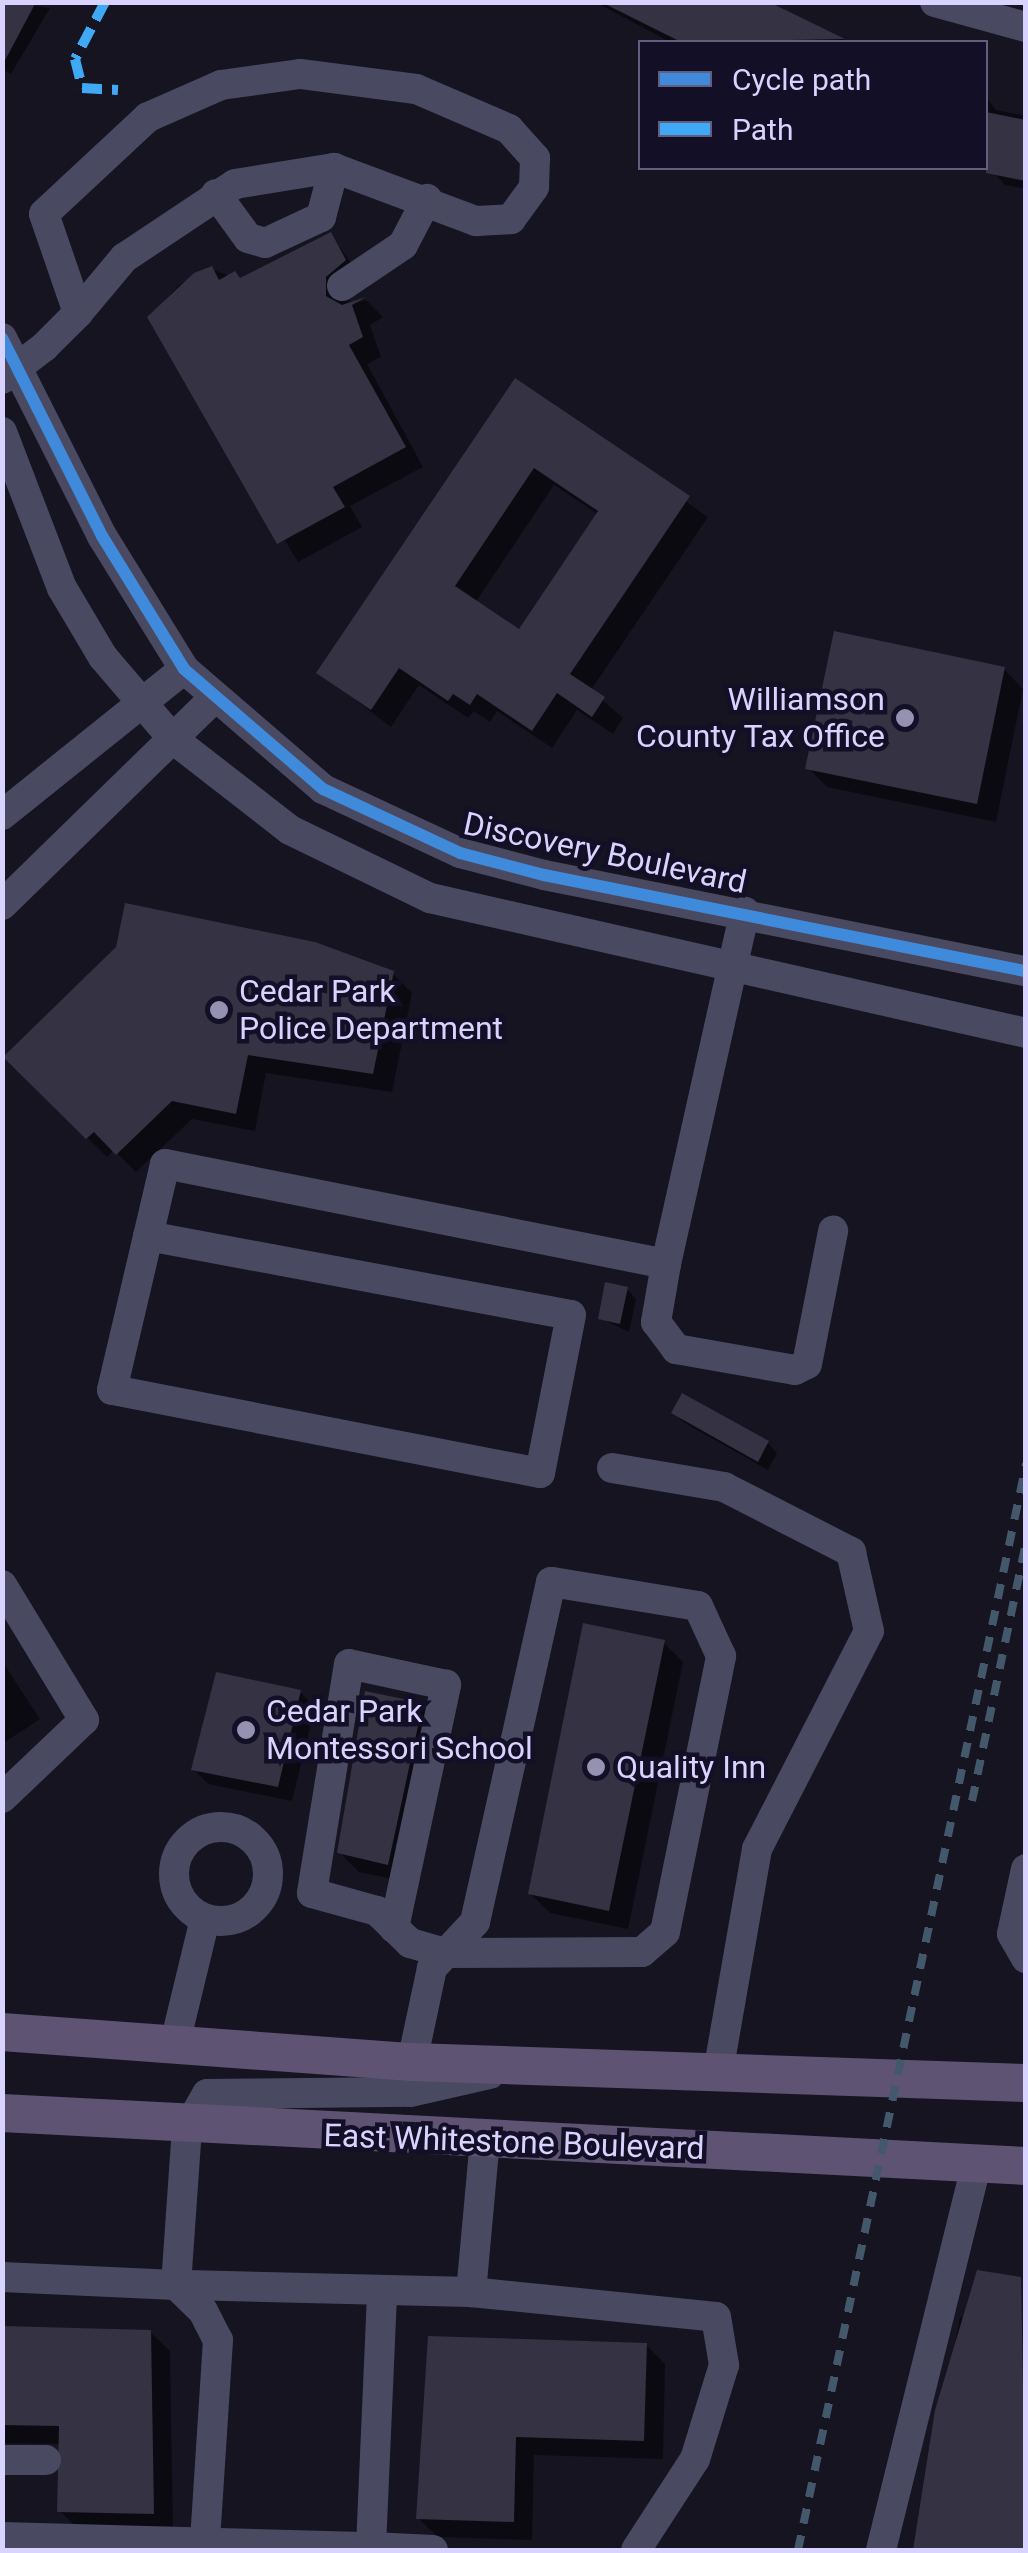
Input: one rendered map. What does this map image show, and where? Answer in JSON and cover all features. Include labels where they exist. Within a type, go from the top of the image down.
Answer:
[{"type":"main road","points":[[2,2032],[174,2048],[412,2062],[1026,2082]]},
{"type":"main road","name":"East Whitestone Boulevard","points":[[2,2114],[187,2130],[485,2139],[1026,2166]]},
{"type":"street","points":[[936,2],[1026,28]]},
{"type":"street","points":[[13,373],[78,313],[124,258],[216,194],[265,173],[334,168],[427,199],[476,221],[511,219],[534,187],[536,158],[509,129],[416,88],[300,74],[220,84],[148,117],[44,214],[78,313]]},
{"type":"street","points":[[216,194],[248,238],[266,243],[321,216],[334,168]]},
{"type":"street","points":[[342,286],[403,246],[427,199]]},
{"type":"street","name":"Discovery Boulevard","points":[[2,338],[13,373],[102,536],[184,669],[213,700],[323,789],[394,827],[544,874],[1026,971]]},
{"type":"street","points":[[2,432],[62,588],[139,704],[173,739],[290,830],[430,898],[1026,1033]]},
{"type":"street","points":[[2,815],[184,669]]},
{"type":"street","points":[[2,905],[213,700]]},
{"type":"street","points":[[744,912],[656,1322],[676,1349],[795,1370],[808,1364],[833,1231]]},
{"type":"street","points":[[148,1236],[571,1315],[540,1473],[112,1390],[148,1236],[165,1164],[666,1264]]},
{"type":"street","points":[[612,1468],[724,1487],[851,1552],[869,1632],[758,1850],[718,2072]]},
{"type":"street","points":[[394,1928],[446,1685],[349,1664],[312,1893],[377,1911],[394,1928],[446,1953],[642,1952],[665,1932],[721,1656],[698,1606],[551,1582],[475,1922],[446,1953],[432,1968],[412,2062]]},
{"type":"street","points":[[2,1586],[84,1720],[2,1798]]},
{"type":"street","points":[[1026,1869],[1012,1934],[1026,1958]]},
{"type":"street","points":[[174,2048],[205,1919]]},
{"type":"street","points":[[205,2539],[218,2340],[176,2285],[187,2130],[207,2094],[232,2088],[410,2092],[530,2065]]},
{"type":"street","points":[[471,2292],[485,2139]]},
{"type":"street","points":[[881,2550],[976,2165]]},
{"type":"street","points":[[2,2276],[176,2285],[471,2292],[716,2317],[724,2365],[695,2459],[636,2550]]},
{"type":"street","points":[[372,2547],[382,2290]]},
{"type":"street","points":[[2,2460],[46,2460]]},
{"type":"street","points":[[2,2537],[139,2545],[205,2539],[432,2550]]},
{"type":"building","points":[[2,2],[36,2],[2,66]]},
{"type":"building","points":[[601,2],[769,2],[845,39],[790,40],[677,40]]},
{"type":"building","points":[[988,112],[1026,120],[1026,181],[986,173]]},
{"type":"building","points":[[331,232],[346,260],[326,277],[326,296],[342,305],[366,297],[352,305],[363,337],[349,345],[406,447],[333,487],[345,507],[277,544],[147,317],[194,273],[212,266],[219,280],[235,271],[240,278]]},
{"type":"building","points":[[515,378],[690,496],[570,674],[605,697],[592,717],[557,693],[532,731],[477,694],[470,705],[453,694],[448,701],[399,668],[371,710],[316,673]],"holes":[[[534,468],[598,511],[519,629],[455,586]]]},
{"type":"building","name":"Williamson County Tax Office","points":[[834,631],[1005,667],[977,804],[805,769]]},
{"type":"building","name":"Cedar Park Police Department","points":[[125,903],[315,942],[394,971],[373,1074],[248,1055],[236,1114],[172,1101],[116,1155],[94,1132],[86,1139],[3,1057],[116,947]]},
{"type":"building","points":[[605,1282],[628,1287],[620,1324],[598,1319]]},
{"type":"building","points":[[682,1393],[769,1441],[758,1462],[671,1413]]},
{"type":"building","name":"Quality Inn","points":[[583,1623],[665,1640],[609,1911],[528,1894]]},
{"type":"building","name":"Cedar Park Montessori School","points":[[216,1672],[301,1690],[278,1787],[191,1770]]},
{"type":"building","points":[[365,1691],[423,1703],[388,1865],[337,1853]]},
{"type":"building","points":[[977,2270],[1021,2277],[1026,2550],[913,2550],[935,2410]]},
{"type":"building","points":[[2,2326],[151,2330],[154,2514],[57,2512],[59,2426],[2,2425]]},
{"type":"building","points":[[428,2336],[647,2343],[644,2441],[516,2437],[514,2522],[416,2519]]},
{"type":"railway","points":[[798,2550],[1026,1464]]},
{"type":"railway","points":[[972,1801],[1026,1542]]},
{"type":"marked path","points":[[105,2],[75,59],[82,88],[118,90]]},
{"type":"cycle path","points":[[2,338],[102,536],[184,669],[323,789],[460,853],[544,875],[1026,971]]},
{"type":"place","name":"Williamson County Tax Office","points":[[905,718]]},
{"type":"place","name":"Cedar Park Police Department","points":[[219,1010]]},
{"type":"place","name":"Cedar Park Montessori School","points":[[246,1730]]},
{"type":"place","name":"Quality Inn","points":[[596,1767]]}]
